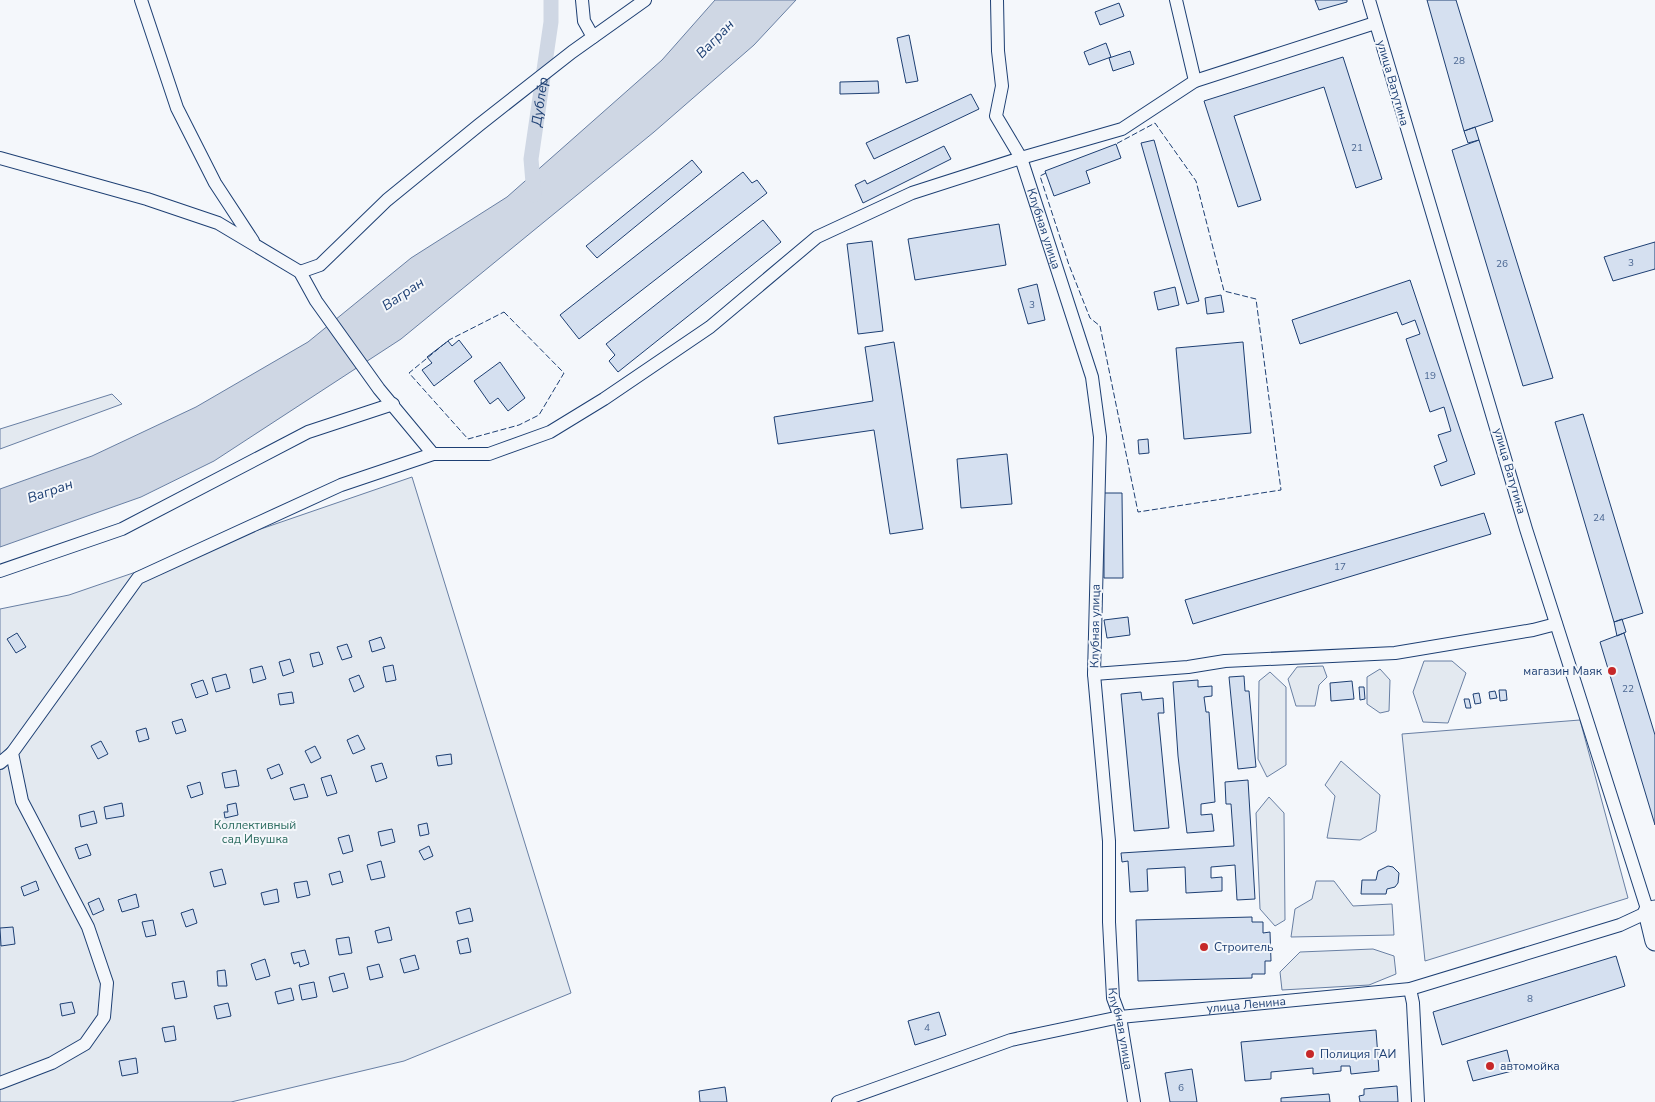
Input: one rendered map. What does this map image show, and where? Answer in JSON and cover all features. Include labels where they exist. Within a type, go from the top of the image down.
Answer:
[{"type":"main road","name":"улица Ватутина","points":[[1651,911],[1655,940]]},
{"type":"street","points":[[141,0],[177,108],[215,183],[256,245]]},
{"type":"street","points":[[582,0],[584,21],[593,37]]},
{"type":"street","points":[[300,272],[320,265],[387,200],[572,52],[645,0]]},
{"type":"street","name":"Клубная улица","points":[[997,0],[998,51],[1002,86],[996,116],[1021,158],[1092,377],[1100,437],[1094,674],[1109,841],[1109,922],[1113,998],[1120,1017],[1134,1102]]},
{"type":"street","points":[[1176,0],[1196,81]]},
{"type":"street","name":"улица Ватутина","points":[[1369,0],[1556,624],[1651,911]]},
{"type":"street","points":[[0,763],[12,753],[138,578],[341,485],[433,454],[489,454],[550,432],[604,399],[710,327],[817,237],[912,193],[1021,158],[1122,129],[1196,81],[1375,23]]},
{"type":"street","points":[[0,158],[147,199],[218,223],[300,272],[316,301],[379,389],[433,454]]},
{"type":"street","points":[[0,571],[122,529],[308,432],[393,404]]},
{"type":"street","points":[[1094,674],[1188,667],[1225,661],[1395,653],[1533,630],[1556,624]]},
{"type":"street","points":[[0,1083],[52,1064],[85,1044],[104,1017],[107,983],[88,927],[22,801],[12,753]]},
{"type":"street","name":"улица Ленина","points":[[838,1102],[1011,1040],[1120,1017],[1410,989],[1620,925],[1651,911]]},
{"type":"street","points":[[1410,989],[1413,1003],[1418,1102]]},
{"type":"green space","points":[[112,394],[122,404],[0,449],[0,429]]},
{"type":"green space","name":"Коллективный сад Ивушка","points":[[412,477],[571,993],[404,1061],[231,1102],[0,1102],[0,609],[69,595]]},
{"type":"green space","points":[[1424,661],[1452,661],[1466,673],[1448,723],[1423,722],[1413,692]]},
{"type":"green space","points":[[1323,666],[1327,677],[1319,685],[1315,706],[1296,706],[1288,679],[1297,667]]},
{"type":"green space","points":[[1380,669],[1390,680],[1389,711],[1380,713],[1367,704],[1367,677]]},
{"type":"green space","points":[[1270,672],[1286,687],[1286,765],[1267,777],[1258,759],[1259,681]]},
{"type":"green space","points":[[1580,720],[1628,898],[1425,961],[1402,734]]},
{"type":"green space","points":[[1341,761],[1380,795],[1376,831],[1360,840],[1327,838],[1335,796],[1325,785]]},
{"type":"green space","points":[[1269,797],[1284,813],[1285,920],[1275,926],[1260,909],[1256,813]]},
{"type":"green space","points":[[1316,881],[1334,881],[1353,906],[1392,904],[1394,935],[1291,937],[1295,909],[1312,899]]},
{"type":"green space","points":[[1373,949],[1394,956],[1396,974],[1369,985],[1282,990],[1280,972],[1300,952]]},
{"type":"water","name":"Вагран","points":[[715,0],[796,0],[754,45],[654,132],[401,339],[214,461],[141,497],[0,547],[0,489],[92,456],[196,407],[308,342],[411,258],[507,197],[662,60]]},
{"type":"building","points":[[1315,0],[1347,0],[1347,2],[1319,10]]},
{"type":"building","points":[[1427,0],[1456,0],[1493,121],[1464,131]]},
{"type":"building","points":[[1119,3],[1124,16],[1100,25],[1095,12]]},
{"type":"building","points":[[909,35],[918,81],[906,83],[897,38]]},
{"type":"building","points":[[1106,43],[1111,57],[1089,65],[1084,52]]},
{"type":"building","points":[[1130,51],[1134,64],[1113,71],[1109,58]]},
{"type":"building","points":[[1343,57],[1382,179],[1356,188],[1324,87],[1234,116],[1261,200],[1238,207],[1204,101]]},
{"type":"building","points":[[878,81],[879,93],[840,94],[840,82]]},
{"type":"building","points":[[971,94],[979,109],[874,159],[866,143]]},
{"type":"building","points":[[1475,127],[1479,140],[1468,143],[1464,131]]},
{"type":"building","points":[[1154,140],[1199,301],[1187,304],[1141,143]]},
{"type":"building","points":[[1479,140],[1553,378],[1523,386],[1452,150]]},
{"type":"building","points":[[1116,144],[1121,158],[1086,171],[1090,183],[1054,196],[1045,171]]},
{"type":"building","points":[[944,146],[951,159],[863,203],[855,185],[865,180],[867,184]]},
{"type":"building","points":[[692,160],[702,172],[597,258],[586,246]]},
{"type":"building","points":[[743,172],[752,183],[757,180],[767,193],[579,339],[560,315]]},
{"type":"building","points":[[763,220],[781,242],[618,372],[609,361],[615,355],[606,344]]},
{"type":"building","points":[[999,224],[1006,265],[915,280],[908,239]]},
{"type":"building","points":[[872,241],[883,331],[858,334],[847,244]]},
{"type":"building","points":[[1655,242],[1655,269],[1613,281],[1604,257]]},
{"type":"building","points":[[1410,280],[1475,474],[1441,486],[1434,466],[1447,461],[1438,435],[1451,431],[1444,407],[1430,412],[1406,339],[1420,334],[1415,320],[1402,325],[1397,312],[1300,344],[1292,320]]},
{"type":"building","points":[[1037,284],[1045,320],[1028,324],[1018,289]]},
{"type":"building","points":[[1175,287],[1179,305],[1158,310],[1154,292]]},
{"type":"building","points":[[1221,295],[1224,312],[1207,314],[1205,298]]},
{"type":"building","points":[[459,340],[472,357],[434,386],[422,370],[432,363],[427,357],[448,341],[452,346]]},
{"type":"building","points":[[894,342],[923,529],[890,534],[874,430],[778,444],[774,417],[873,401],[865,347]]},
{"type":"building","points":[[1243,342],[1251,433],[1184,439],[1176,348]]},
{"type":"building","points":[[500,362],[525,398],[508,411],[498,398],[490,404],[474,381]]},
{"type":"building","points":[[1583,414],[1643,613],[1614,622],[1555,422]]},
{"type":"building","points":[[1148,439],[1149,453],[1139,454],[1138,440]]},
{"type":"building","points":[[1007,454],[1012,504],[961,508],[957,459]]},
{"type":"building","points":[[1104,493],[1122,493],[1123,578],[1104,578]]},
{"type":"building","points":[[1484,513],[1491,534],[1193,624],[1185,600]]},
{"type":"building","points":[[1128,617],[1130,635],[1107,638],[1104,620]]},
{"type":"building","points":[[1622,619],[1626,632],[1617,636],[1614,622]]},
{"type":"building","points":[[17,633],[26,647],[16,653],[7,639]]},
{"type":"building","points":[[1624,633],[1655,735],[1655,825],[1600,642]]},
{"type":"building","points":[[381,637],[385,648],[372,652],[369,641]]},
{"type":"building","points":[[347,644],[352,657],[342,660],[337,647]]},
{"type":"building","points":[[319,652],[323,664],[313,667],[310,654]]},
{"type":"building","points":[[290,659],[294,672],[283,676],[279,662]]},
{"type":"building","points":[[393,665],[396,680],[386,682],[383,667]]},
{"type":"building","points":[[262,666],[266,679],[253,683],[250,669]]},
{"type":"building","points":[[226,674],[230,688],[216,692],[212,678]]},
{"type":"building","points":[[359,675],[364,687],[354,692],[349,679]]},
{"type":"building","points":[[1244,676],[1245,691],[1249,691],[1256,767],[1238,769],[1229,677]]},
{"type":"building","points":[[203,680],[208,694],[196,698],[191,684]]},
{"type":"building","points":[[1198,680],[1198,687],[1212,686],[1212,696],[1204,697],[1206,712],[1209,712],[1215,802],[1201,804],[1201,815],[1212,814],[1214,831],[1187,833],[1178,756],[1173,682]]},
{"type":"building","points":[[1352,681],[1354,699],[1331,701],[1330,683]]},
{"type":"building","points":[[1359,687],[1364,687],[1365,699],[1360,700]]},
{"type":"building","points":[[1499,690],[1506,690],[1507,700],[1500,701]]},
{"type":"building","points":[[1495,691],[1497,698],[1490,699],[1489,692]]},
{"type":"building","points":[[292,692],[294,703],[280,705],[278,694]]},
{"type":"building","points":[[1141,692],[1142,700],[1163,698],[1164,713],[1158,713],[1169,828],[1134,831],[1121,694]]},
{"type":"building","points":[[1479,693],[1481,703],[1475,704],[1473,694]]},
{"type":"building","points":[[1464,699],[1469,699],[1471,708],[1466,708]]},
{"type":"building","points":[[182,719],[186,731],[176,734],[172,722]]},
{"type":"building","points":[[146,728],[149,739],[139,742],[136,731]]},
{"type":"building","points":[[358,735],[365,749],[353,754],[347,740]]},
{"type":"building","points":[[101,741],[108,754],[98,759],[91,746]]},
{"type":"building","points":[[315,746],[321,758],[311,763],[305,751]]},
{"type":"building","points":[[451,754],[452,764],[438,766],[436,756]]},
{"type":"building","points":[[382,763],[387,778],[376,782],[371,766]]},
{"type":"building","points":[[279,764],[283,774],[271,779],[267,769]]},
{"type":"building","points":[[236,770],[239,786],[225,788],[222,773]]},
{"type":"building","points":[[331,775],[337,793],[327,796],[321,778]]},
{"type":"building","points":[[1248,780],[1255,899],[1237,900],[1235,865],[1211,867],[1211,878],[1222,877],[1222,891],[1186,893],[1185,867],[1147,869],[1148,891],[1130,892],[1128,861],[1122,862],[1121,853],[1234,846],[1231,804],[1226,804],[1225,782]]},
{"type":"building","points":[[200,782],[203,794],[191,798],[187,786]]},
{"type":"building","points":[[304,784],[308,797],[294,800],[290,788]]},
{"type":"building","points":[[122,803],[124,816],[106,819],[104,807]]},
{"type":"building","points":[[236,803],[238,815],[225,818],[224,812],[228,812],[227,805]]},
{"type":"building","points":[[94,811],[97,823],[81,827],[79,815]]},
{"type":"building","points":[[427,823],[429,834],[420,836],[418,825]]},
{"type":"building","points":[[392,829],[395,842],[381,846],[378,832]]},
{"type":"building","points":[[349,835],[353,851],[343,854],[338,838]]},
{"type":"building","points":[[87,844],[91,855],[79,859],[75,848]]},
{"type":"building","points":[[429,846],[433,856],[424,860],[419,851]]},
{"type":"building","points":[[381,861],[385,877],[371,880],[367,865]]},
{"type":"building","points":[[1388,866],[1393,867],[1399,873],[1398,883],[1395,887],[1387,889],[1386,894],[1361,894],[1362,880],[1376,880],[1378,871]]},
{"type":"building","points":[[222,869],[226,884],[214,887],[210,872]]},
{"type":"building","points":[[340,871],[343,882],[332,885],[329,874]]},
{"type":"building","points":[[36,881],[39,890],[24,896],[21,887]]},
{"type":"building","points":[[307,881],[310,895],[297,898],[294,883]]},
{"type":"building","points":[[277,889],[279,902],[264,905],[261,893]]},
{"type":"building","points":[[136,894],[139,907],[122,912],[118,900]]},
{"type":"building","points":[[99,898],[104,910],[93,915],[88,903]]},
{"type":"building","points":[[470,908],[473,921],[459,924],[456,912]]},
{"type":"building","points":[[193,909],[197,923],[186,927],[181,913]]},
{"type":"building","name":"Строитель","points":[[1252,917],[1252,922],[1263,922],[1263,933],[1270,932],[1271,961],[1265,961],[1265,974],[1252,974],[1252,978],[1138,981],[1136,920]]},
{"type":"building","points":[[153,920],[156,935],[146,937],[142,922]]},
{"type":"building","points":[[13,927],[15,944],[1,946],[0,928]]},
{"type":"building","points":[[389,927],[392,940],[378,943],[375,931]]},
{"type":"building","points":[[349,937],[352,953],[339,955],[336,939]]},
{"type":"building","points":[[468,938],[471,952],[460,954],[457,941]]},
{"type":"building","points":[[305,950],[309,964],[300,967],[299,962],[294,964],[291,953]]},
{"type":"building","points":[[415,955],[419,969],[404,973],[400,959]]},
{"type":"building","points":[[1616,956],[1625,986],[1442,1045],[1433,1012]]},
{"type":"building","points":[[265,959],[270,976],[256,980],[251,964]]},
{"type":"building","points":[[379,964],[383,977],[370,980],[367,967]]},
{"type":"building","points":[[225,970],[227,986],[218,986],[217,971]]},
{"type":"building","points":[[344,973],[348,988],[333,992],[329,977]]},
{"type":"building","points":[[184,981],[187,997],[175,999],[172,983]]},
{"type":"building","points":[[314,982],[317,997],[302,1000],[299,985]]},
{"type":"building","points":[[291,988],[294,1000],[278,1004],[275,992]]},
{"type":"building","points":[[72,1002],[75,1013],[62,1016],[60,1004]]},
{"type":"building","points":[[228,1003],[231,1016],[217,1019],[214,1006]]},
{"type":"building","points":[[939,1012],[946,1035],[915,1045],[908,1021]]},
{"type":"building","points":[[174,1026],[176,1040],[165,1042],[162,1028]]},
{"type":"building","name":"Полиция ГАИ","points":[[1376,1030],[1379,1071],[1351,1074],[1350,1066],[1341,1066],[1341,1071],[1313,1074],[1313,1068],[1271,1072],[1271,1079],[1245,1081],[1241,1042]]},
{"type":"building","name":"автомойка","points":[[1507,1050],[1512,1071],[1473,1081],[1467,1061]]},
{"type":"building","points":[[136,1058],[138,1073],[122,1076],[119,1061]]},
{"type":"building","points":[[1192,1069],[1197,1102],[1170,1102],[1165,1073]]},
{"type":"building","points":[[1397,1086],[1398,1102],[1360,1102],[1359,1096],[1364,1095],[1364,1089]]},
{"type":"building","points":[[725,1087],[727,1102],[700,1102],[699,1091]]},
{"type":"building","points":[[1329,1094],[1330,1102],[1281,1102],[1281,1098]]},
{"type":"waterway","name":"Дублёр","points":[[534,195],[531,159],[551,22],[551,0]]},
{"type":"fence","points":[[1046,173],[1040,176],[1069,265],[1090,318],[1100,326],[1138,512],[1281,490],[1256,299],[1224,291],[1196,181],[1155,123],[1116,144]]},
{"type":"fence","points":[[504,312],[564,373],[539,415],[519,425],[468,439],[409,373],[449,340],[504,312]]},
{"type":"place","name":"магазин Маяк","points":[[1612,671]]},
{"type":"place","name":"Строитель","points":[[1204,947]]},
{"type":"place","name":"Полиция ГАИ","points":[[1310,1054]]},
{"type":"place","name":"автомойка","points":[[1490,1066]]}]
